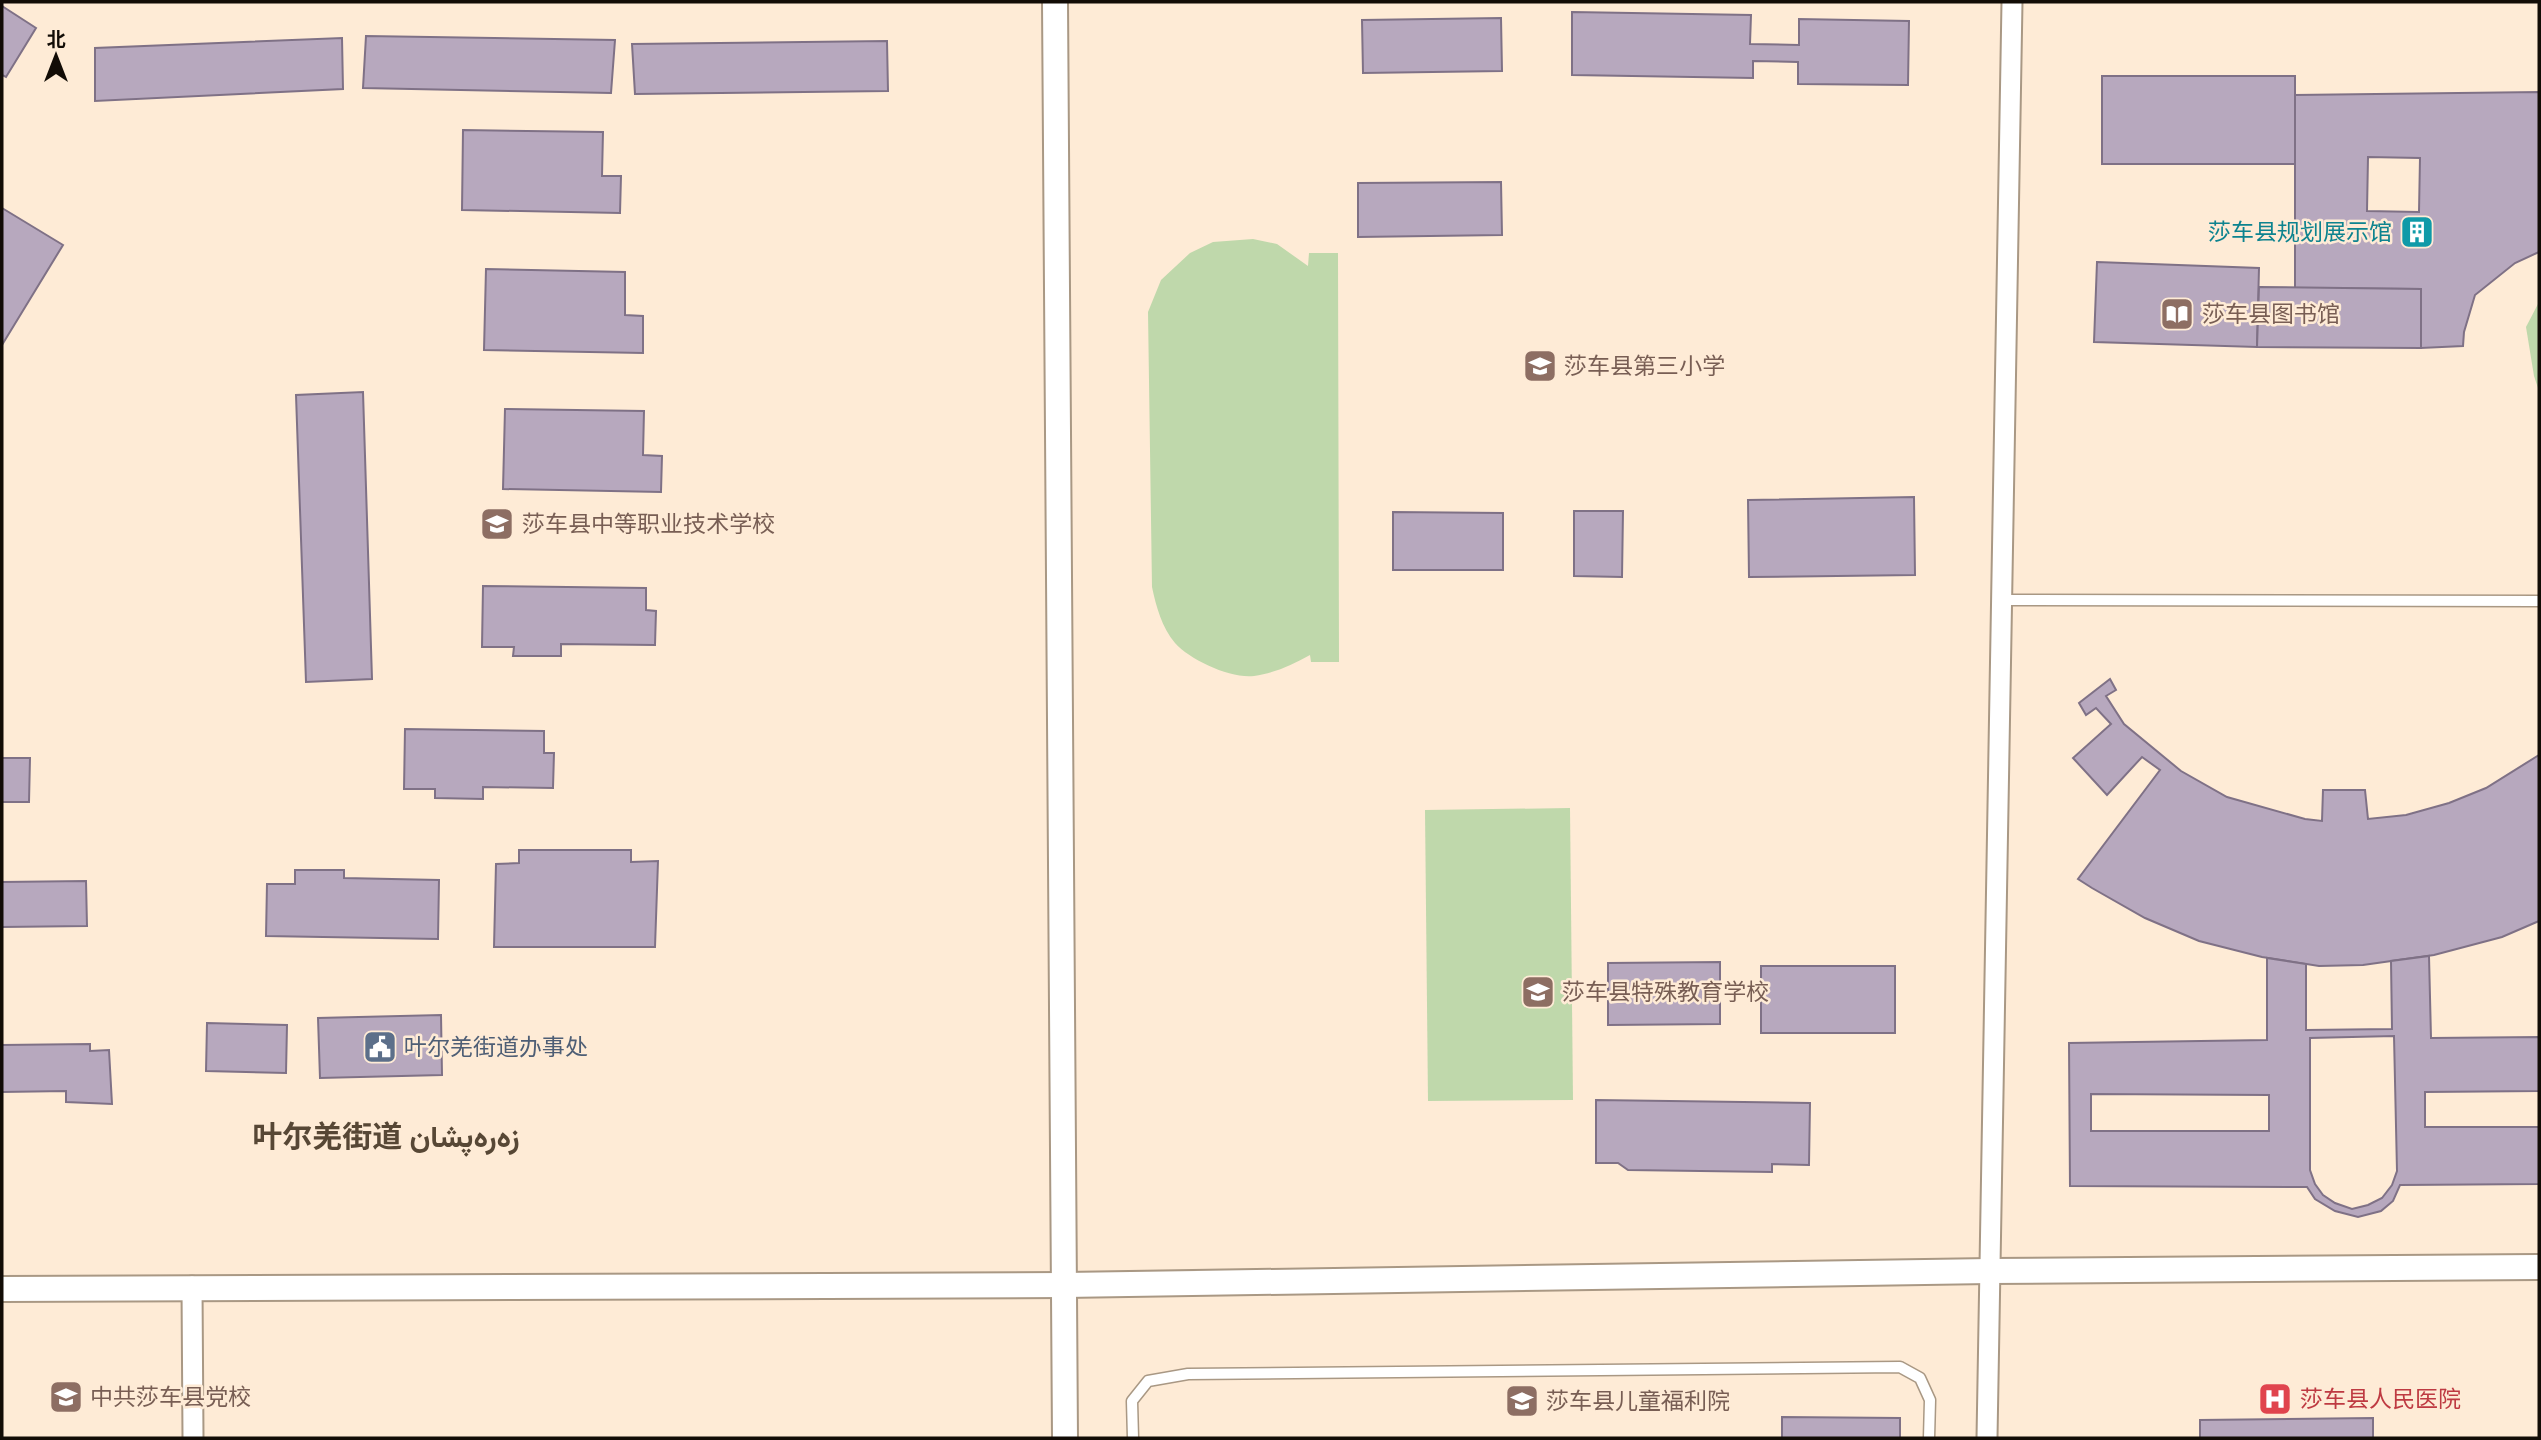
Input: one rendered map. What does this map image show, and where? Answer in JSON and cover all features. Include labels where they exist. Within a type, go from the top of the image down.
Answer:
[{"type":"street","points":[[1055,2],[1065,1438]]},
{"type":"street","points":[[1987,1438],[2012,2]]},
{"type":"street","points":[[2,1289],[192,1286],[1065,1285],[1990,1271],[2539,1267]]},
{"type":"street","points":[[192,1286],[194,1438]]},
{"type":"lane","points":[[2002,600],[2539,601]]},
{"type":"lane","points":[[1133,1438],[1132,1401],[1148,1381],[1188,1374],[1900,1367],[1920,1378],[1930,1400],[1929,1438]]},
{"type":"green space","points":[[1253,239],[1277,244],[1308,266],[1309,253],[1338,253],[1339,662],[1311,662],[1310,655],[1276,671],[1245,676],[1212,667],[1190,656],[1166,631],[1155,602],[1152,587],[1148,312],[1161,280],[1190,253],[1213,242]]},
{"type":"green space","points":[[2539,302],[2539,391],[2526,327]]},
{"type":"green space","points":[[1570,808],[1573,1100],[1428,1101],[1425,810]]},
{"type":"building","points":[[2,6],[36,28],[6,77],[2,75]]},
{"type":"building","points":[[1572,12],[1751,15],[1750,44],[1799,45],[1799,19],[1909,21],[1908,85],[1798,84],[1798,62],[1753,61],[1753,78],[1572,75]]},
{"type":"building","points":[[1501,18],[1502,71],[1363,73],[1362,20]]},
{"type":"building","points":[[366,36],[615,40],[611,93],[363,88]]},
{"type":"building","points":[[342,38],[343,89],[95,101],[95,48]]},
{"type":"building","points":[[887,41],[888,91],[635,94],[632,44]]},
{"type":"building","points":[[2102,76],[2295,76],[2295,164],[2102,164]]},
{"type":"building","name":"莎车县规划展示馆","points":[[2539,92],[2539,252],[2515,263],[2475,295],[2464,332],[2463,346],[2421,348],[2421,289],[2295,288],[2295,95]],"holes":[[[2368,157],[2420,158],[2419,212],[2367,211]]]},
{"type":"building","points":[[463,130],[603,132],[602,176],[621,176],[620,213],[462,210]]},
{"type":"building","points":[[1501,182],[1502,235],[1358,237],[1358,183]]},
{"type":"building","points":[[2,208],[63,245],[2,345]]},
{"type":"building","name":"莎车县图书馆","points":[[2097,262],[2259,268],[2257,347],[2094,342]]},
{"type":"building","points":[[486,269],[625,272],[625,315],[643,316],[643,353],[484,350]]},
{"type":"building","points":[[2259,287],[2421,289],[2421,348],[2257,347]]},
{"type":"building","points":[[363,392],[372,679],[306,682],[296,395]]},
{"type":"building","points":[[505,409],[644,411],[643,455],[662,456],[661,492],[503,489]]},
{"type":"building","points":[[1914,497],[1915,575],[1749,577],[1748,500]]},
{"type":"building","points":[[1574,511],[1623,511],[1622,577],[1574,576]]},
{"type":"building","points":[[1393,512],[1503,513],[1503,570],[1393,570]]},
{"type":"building","points":[[483,586],[646,588],[646,610],[656,611],[655,645],[561,644],[561,656],[513,656],[514,647],[482,647]]},
{"type":"building","points":[[2110,679],[2116,690],[2106,696],[2124,724],[2181,771],[2227,797],[2305,819],[2322,821],[2323,790],[2365,790],[2368,819],[2406,815],[2449,803],[2486,788],[2539,755],[2539,921],[2502,937],[2434,955],[2363,965],[2319,966],[2262,957],[2199,941],[2145,918],[2078,879],[2160,770],[2142,757],[2107,795],[2073,758],[2111,724],[2096,708],[2086,715],[2079,703]]},
{"type":"building","points":[[405,729],[544,731],[544,753],[554,753],[553,788],[483,787],[483,799],[435,798],[435,789],[404,789]]},
{"type":"building","points":[[2,758],[30,758],[29,802],[2,802]]},
{"type":"building","points":[[519,850],[631,850],[631,862],[658,861],[655,947],[494,947],[496,864],[519,863]]},
{"type":"building","points":[[295,870],[344,870],[344,878],[439,880],[438,939],[266,936],[267,884],[295,884]]},
{"type":"building","points":[[86,881],[87,926],[2,927],[2,882]]},
{"type":"building","points":[[2429,956],[2431,1038],[2539,1037],[2539,1091],[2425,1092],[2425,1127],[2539,1127],[2539,1184],[2400,1185],[2393,1201],[2381,1211],[2358,1217],[2335,1211],[2315,1199],[2307,1187],[2070,1186],[2069,1043],[2267,1040],[2267,958],[2306,964],[2306,1030],[2392,1029],[2391,961]],"holes":[[[2394,1036],[2397,1171],[2392,1185],[2382,1198],[2352,1209],[2323,1195],[2310,1170],[2310,1038]],[[2091,1094],[2269,1095],[2269,1131],[2091,1131]]]},
{"type":"building","points":[[1720,962],[1720,1024],[1608,1025],[1608,963]]},
{"type":"building","points":[[1761,966],[1895,966],[1895,1033],[1761,1033]]},
{"type":"building","name":"叶尔羌街道办事处","points":[[441,1015],[442,1075],[320,1078],[318,1018]]},
{"type":"building","points":[[207,1023],[287,1025],[286,1073],[206,1071]]},
{"type":"building","points":[[90,1044],[90,1051],[109,1050],[112,1104],[66,1102],[66,1091],[2,1092],[2,1045]]},
{"type":"building","points":[[1596,1100],[1810,1103],[1809,1165],[1772,1164],[1772,1172],[1628,1170],[1618,1163],[1596,1163]]},
{"type":"building","points":[[1782,1417],[1900,1418],[1900,1438],[1782,1438]]},
{"type":"building","points":[[2373,1418],[2373,1438],[2200,1438],[2200,1420]]},
{"type":"place","name":"莎车县规划展示馆","points":[[2417,232]]},
{"type":"place","name":"莎车县图书馆","points":[[2177,314]]},
{"type":"place","name":"莎车县第三小学","points":[[1540,366]]},
{"type":"place","name":"莎车县中等职业技术学校","points":[[497,524]]},
{"type":"place","name":"莎车县特殊教育学校","points":[[1538,992]]},
{"type":"place","name":"叶尔羌街道办事处","points":[[380,1047]]},
{"type":"place","name":"中共莎车县党校","points":[[66,1397]]},
{"type":"place","name":"莎车县人民医院","points":[[2275,1399]]},
{"type":"place","name":"莎车县儿童福利院","points":[[1522,1401]]},
{"type":"district","name":"叶尔羌街道 زەرەپشان","points":[[386,1137]]}]
